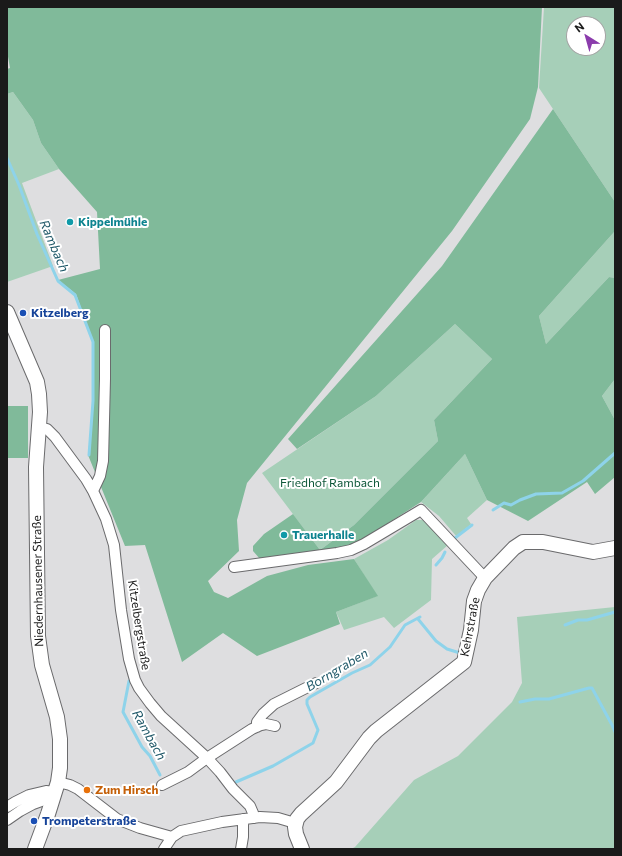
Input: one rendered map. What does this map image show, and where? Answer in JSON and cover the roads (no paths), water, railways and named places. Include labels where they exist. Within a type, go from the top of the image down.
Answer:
[{"type":"main road","name":"Niedernhausener Straße","points":[[7,312],[38,388],[40,403],[36,467],[38,636],[42,664],[57,717],[60,734],[60,768],[55,792],[35,849]]},
{"type":"main road","name":"Kehrstraße","points":[[295,823],[301,814],[336,782],[376,731],[464,662],[471,630],[474,601],[478,590],[485,578],[514,548],[523,542],[543,542],[593,552],[615,548]]},
{"type":"main road","points":[[295,823],[295,830],[302,849]]},
{"type":"street","points":[[93,491],[100,476],[103,461],[106,380],[105,330]]},
{"type":"street","name":"Kitzelbergstraße","points":[[39,427],[47,429],[55,437],[86,479],[106,519],[114,544],[121,610],[129,659],[135,680],[144,695],[161,716],[207,758],[233,789],[250,806],[253,813],[248,818]]},
{"type":"street","points":[[234,567],[351,550],[364,544],[421,510],[485,578]]},
{"type":"street","points":[[257,726],[259,718],[268,708],[316,683]]},
{"type":"street","points":[[162,785],[184,775],[207,758],[257,726],[266,724],[275,726]]},
{"type":"street","points":[[7,820],[20,811],[44,800],[55,792],[70,785],[78,789],[116,819],[140,828],[172,837]]},
{"type":"street","points":[[7,807],[29,795],[46,791],[55,792]]},
{"type":"street","points":[[164,849],[172,837],[181,831],[222,822],[248,818],[270,817],[295,823]]},
{"type":"street","points":[[241,849],[248,818]]},
{"type":"waterway","name":"Rambach","points":[[7,158],[19,185],[37,234],[58,281],[75,295],[93,342],[93,401],[89,455]]},
{"type":"waterway","points":[[493,510],[504,503],[511,505],[536,494],[562,493],[583,481],[615,453]]},
{"type":"waterway","points":[[455,538],[472,525]]},
{"type":"waterway","points":[[436,565],[445,552]]},
{"type":"waterway","points":[[565,625],[578,620],[587,620],[615,612]]},
{"type":"waterway","name":"Borngraben","points":[[236,782],[273,766],[313,743],[318,730],[307,704],[307,700],[352,673],[370,665],[390,647],[405,625],[420,617]]},
{"type":"waterway","points":[[418,619],[436,641],[447,649],[460,653]]},
{"type":"waterway","name":"Rambach","points":[[129,681],[123,712],[142,747],[150,756],[160,775]]},
{"type":"waterway","points":[[520,702],[535,699],[549,699],[592,688],[615,732]]},
{"type":"place","name":"Kippelmühle","points":[[70,222]]},
{"type":"place","name":"Kitzelberg","points":[[23,313]]},
{"type":"place","name":"Trauerhalle","points":[[284,535]]},
{"type":"place","name":"Zum Hirsch","points":[[87,790]]},
{"type":"place","name":"Trompeterstraße","points":[[34,821]]},
{"type":"park label","name":"Friedhof Rambach","points":[[330,483]]}]
